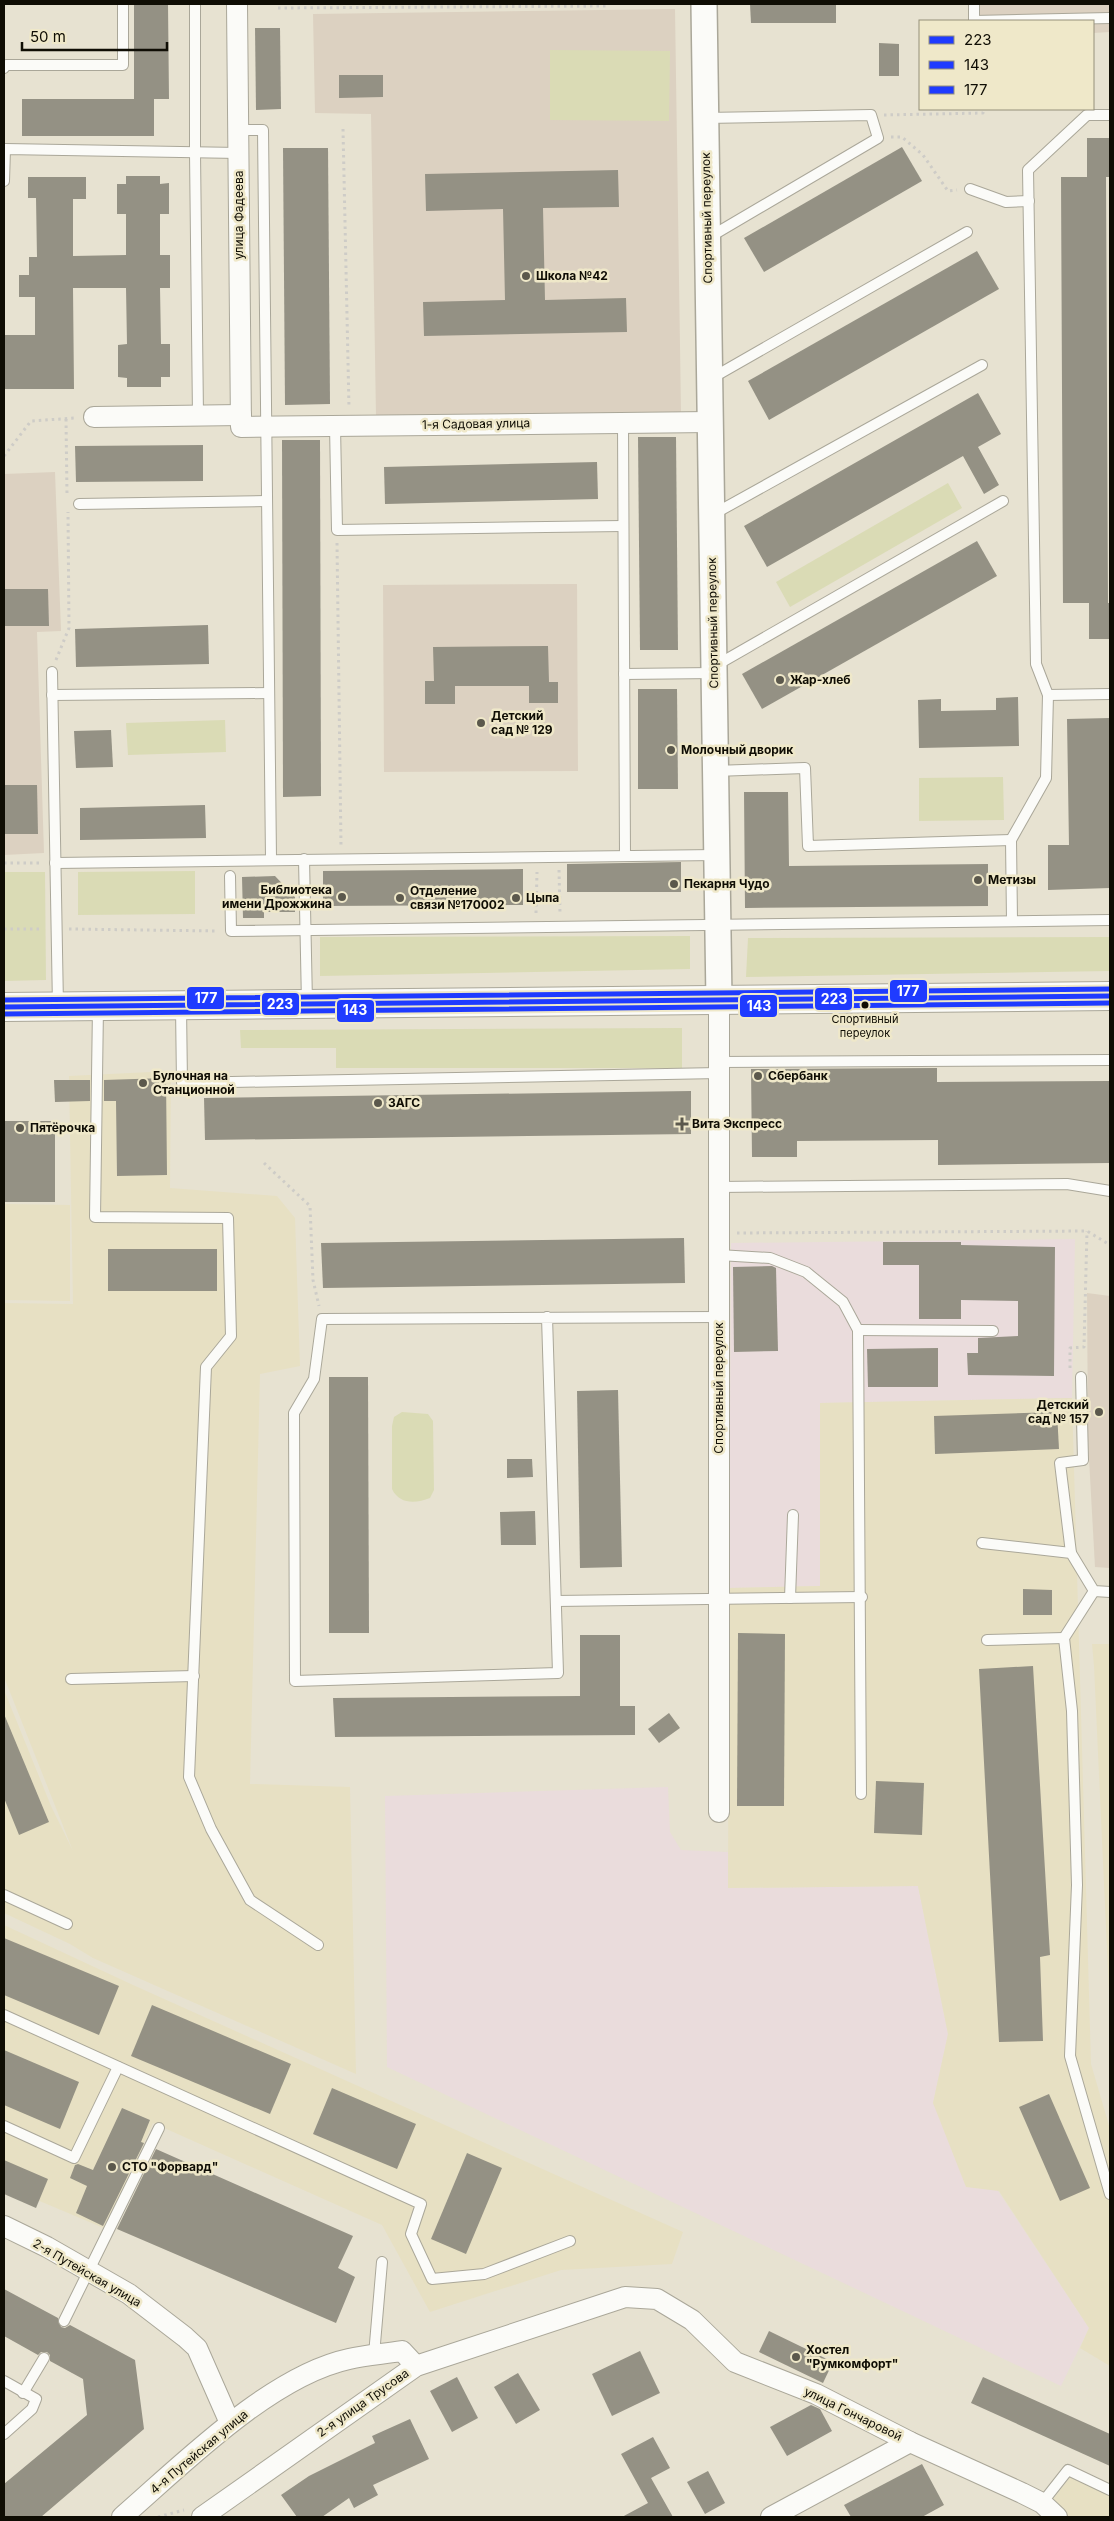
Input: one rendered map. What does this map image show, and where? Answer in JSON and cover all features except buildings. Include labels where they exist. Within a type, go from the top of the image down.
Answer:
[{"type":"main road","points":[[4,1007],[1110,996]]},
{"type":"street","name":"улица Фадеева","points":[[237,4],[241,421]]},
{"type":"street","name":"Спортивный переулок","points":[[704,4],[719,1001],[719,1812]]},
{"type":"street","name":"1-я Садовая улица","points":[[94,417],[198,416],[241,421],[265,427],[710,422]]},
{"type":"street","name":"2-я Путейская улица","points":[[4,2226],[90,2271],[129,2294],[197,2348],[230,2423]]},
{"type":"street","name":"2-я улица Трусова","points":[[202,2517],[416,2366],[626,2297],[658,2298]]},
{"type":"street","name":"улица Гончаровой","points":[[658,2298],[692,2320],[735,2362],[816,2394],[910,2442],[1042,2503],[1057,2517]]},
{"type":"street","name":"4-я Путейская улица","points":[[122,2517],[230,2423],[296,2378],[348,2359],[402,2351],[416,2366]]},
{"type":"street","points":[[772,2517],[910,2442]]},
{"type":"lane","points":[[4,68],[6,65],[123,66],[123,4]]},
{"type":"lane","points":[[195,4],[198,416]]},
{"type":"lane","points":[[974,4],[974,20],[1110,18]]},
{"type":"lane","points":[[705,118],[871,115],[878,138],[707,239]]},
{"type":"lane","points":[[1012,921],[1011,840],[1046,778],[1048,695],[1036,664],[1028,170],[1087,115],[1110,115]]},
{"type":"lane","points":[[239,130],[263,130],[271,860]]},
{"type":"lane","points":[[4,181],[4,148],[239,153]]},
{"type":"lane","points":[[970,189],[1006,202],[1029,202]]},
{"type":"lane","points":[[709,379],[967,232]]},
{"type":"lane","points":[[711,516],[982,365]]},
{"type":"lane","points":[[623,423],[625,856]]},
{"type":"lane","points":[[343,426],[337,530],[624,526]]},
{"type":"lane","points":[[624,674],[714,670],[1003,501]]},
{"type":"lane","points":[[80,504],[266,502]]},
{"type":"lane","points":[[52,672],[58,1007]]},
{"type":"lane","points":[[52,695],[268,693]]},
{"type":"lane","points":[[1048,695],[1110,694]]},
{"type":"lane","points":[[715,770],[805,768],[808,846],[1011,840]]},
{"type":"lane","points":[[56,863],[716,855]]},
{"type":"lane","points":[[304,859],[307,1004]]},
{"type":"lane","points":[[230,876],[231,931],[1110,920]]},
{"type":"lane","points":[[98,1006],[95,1218],[228,1218],[231,1336],[206,1367],[189,1777],[211,1830],[250,1900],[318,1945]]},
{"type":"lane","points":[[181,1006],[182,1083],[328,1081],[719,1068],[1110,1060]]},
{"type":"lane","points":[[719,1186],[1067,1184],[1110,1191]]},
{"type":"lane","points":[[719,1255],[770,1258],[806,1272],[842,1302],[858,1330],[862,1597],[861,1794]]},
{"type":"lane","points":[[547,1317],[558,1672],[295,1681],[294,1413],[314,1379],[322,1319],[547,1317],[719,1317]]},
{"type":"lane","points":[[858,1330],[993,1331]]},
{"type":"lane","points":[[1081,1378],[1083,1460],[1060,1462],[1071,1553],[1094,1591]]},
{"type":"lane","points":[[790,1598],[793,1515]]},
{"type":"lane","points":[[982,1543],[1071,1553]]},
{"type":"lane","points":[[1094,1591],[1110,1592]]},
{"type":"lane","points":[[1094,1591],[1064,1638],[1072,1711],[1077,1885],[1070,2056],[1110,2194]]},
{"type":"lane","points":[[556,1601],[862,1597]]},
{"type":"lane","points":[[987,1640],[1064,1638]]},
{"type":"lane","points":[[71,1679],[194,1676]]},
{"type":"lane","points":[[4,1895],[67,1924]]},
{"type":"lane","points":[[4,2015],[421,2204],[411,2234],[432,2279],[484,2274],[570,2241]]},
{"type":"lane","points":[[4,2126],[74,2158],[118,2067]]},
{"type":"lane","points":[[64,2321],[159,2128]]},
{"type":"lane","points":[[374,2355],[382,2262]]},
{"type":"lane","points":[[23,2393],[44,2358]]},
{"type":"lane","points":[[4,2381],[36,2399],[32,2409],[4,2434]]},
{"type":"lane","points":[[1042,2503],[1068,2470],[1110,2490]]},
{"type":"path","points":[[278,8],[607,6],[608,4]]},
{"type":"path","points":[[871,115],[983,113],[983,110]]},
{"type":"path","points":[[343,129],[343,426]]},
{"type":"path","points":[[878,138],[902,137],[923,155],[948,191],[970,189]]},
{"type":"path","points":[[4,456],[31,420],[66,419],[67,498]]},
{"type":"path","points":[[52,672],[70,628],[68,508]]},
{"type":"path","points":[[337,530],[341,859]]},
{"type":"path","points":[[559,856],[560,927]]},
{"type":"path","points":[[536,926],[537,857]]},
{"type":"path","points":[[4,863],[56,863]]},
{"type":"path","points":[[4,929],[231,931]]},
{"type":"path","points":[[264,1163],[310,1206],[313,1280],[322,1319]]},
{"type":"path","points":[[1081,1378],[1070,1371],[1070,1348],[1084,1347],[1087,1231]]},
{"type":"path","points":[[719,1233],[1087,1231],[1110,1245]]},
{"type":"shaded area","points":[[968,4],[1110,4],[1110,32],[1094,33],[1094,20],[969,20]]},
{"type":"shaded area","name":"Школа №42","points":[[675,9],[681,413],[376,416],[371,114],[315,113],[313,14]]},
{"type":"shaded area","points":[[55,472],[61,631],[37,632],[44,853],[4,855],[4,474]]},
{"type":"shaded area","name":"Детский сад № 129","points":[[577,584],[578,771],[384,772],[383,585]]},
{"type":"shaded area","points":[[171,1071],[170,1188],[277,1196],[295,1218],[300,1366],[260,1374],[250,1784],[350,1787],[356,2074],[93,1958],[70,1944],[4,1913],[4,1690],[51,1806],[73,1851],[4,1677],[4,1303],[73,1304],[69,1076]]},
{"type":"shaded area","points":[[4,1204],[70,1205],[70,1301],[4,1300]]},
{"type":"shaded area","points":[[1075,1239],[1072,1398],[820,1403],[820,1586],[729,1588],[731,1243]]},
{"type":"shaded area","name":"Детский сад № 157","points":[[1087,1293],[1110,1296],[1110,1568],[1095,1567],[1088,1440]]},
{"type":"shaded area","points":[[1072,1398],[1091,2064],[1110,2129],[1110,2366],[1080,2348],[1089,2328],[999,2191],[966,2187],[933,2103],[948,2034],[918,1886],[728,1888],[729,1588],[820,1586],[820,1403]]},
{"type":"shaded area","points":[[1092,1644],[1110,1644],[1110,2014],[1094,1666]]},
{"type":"shaded area","points":[[668,1787],[670,1832],[681,1850],[728,1852],[728,1888],[918,1886],[948,2034],[933,2103],[998,2191],[1089,2328],[1061,2386],[387,2067],[385,1796]]},
{"type":"shaded area","points":[[4,1925],[133,1985],[683,2232],[672,2264],[561,2270],[430,2312],[382,2225],[153,2123],[106,2229],[4,2186]]},
{"type":"shaded area","points":[[1071,2476],[1110,2495],[1110,2517],[1066,2517],[1051,2502]]},
{"type":"green space","points":[[550,50],[670,51],[669,121],[550,120]]},
{"type":"green space","points":[[948,483],[962,508],[790,607],[776,582]]},
{"type":"green space","points":[[225,720],[226,752],[128,755],[126,723]]},
{"type":"green space","points":[[1003,777],[1004,820],[919,821],[919,778]]},
{"type":"green space","points":[[195,871],[195,914],[78,915],[78,872]]},
{"type":"green space","points":[[4,872],[45,872],[46,980],[4,981]]},
{"type":"green space","points":[[690,936],[690,969],[320,976],[320,937]]},
{"type":"green space","points":[[1110,937],[1110,971],[746,977],[748,938]]},
{"type":"green space","points":[[682,1028],[682,1068],[336,1068],[336,1048],[241,1048],[240,1030]]},
{"type":"green space","points":[[402,1412],[428,1414],[433,1421],[434,1490],[430,1498],[413,1502],[399,1498],[392,1489],[392,1426],[394,1417]]},
{"type":"transit line","name":"177","points":[[4,1000],[1110,989]]},
{"type":"transit line","name":"223","points":[[4,1007],[1110,996]]},
{"type":"transit line","name":"143","points":[[4,1014],[1110,1003]]},
{"type":"place","name":"Школа №42","points":[[526,276]]},
{"type":"place","name":"Жар-хлеб","points":[[780,680]]},
{"type":"place","name":"Детский сад № 129","points":[[481,723]]},
{"type":"place","name":"Молочный дворик","points":[[671,750]]},
{"type":"place","name":"Метизы","points":[[978,880]]},
{"type":"place","name":"Пекарня Чудо","points":[[674,884]]},
{"type":"place","name":"Библиотека имени Дрожжина","points":[[342,897]]},
{"type":"place","name":"Отделение связи №170002","points":[[400,898]]},
{"type":"place","name":"Цыпа","points":[[516,898]]},
{"type":"place","name":"Спортивный переулок","points":[[865,1005]]},
{"type":"place","name":"Сбербанк","points":[[758,1076]]},
{"type":"place","name":"Булочная на Станционной","points":[[143,1083]]},
{"type":"place","name":"ЗАГС","points":[[378,1103]]},
{"type":"place","name":"Вита Экспресс","points":[[682,1124]]},
{"type":"place","name":"Пятёрочка","points":[[20,1128]]},
{"type":"place","name":"Детский сад № 157","points":[[1099,1412]]},
{"type":"place","name":"СТО \"Форвард\"","points":[[112,2167]]},
{"type":"place","name":"Хостел \"Румкомфорт\"","points":[[796,2357]]}]
